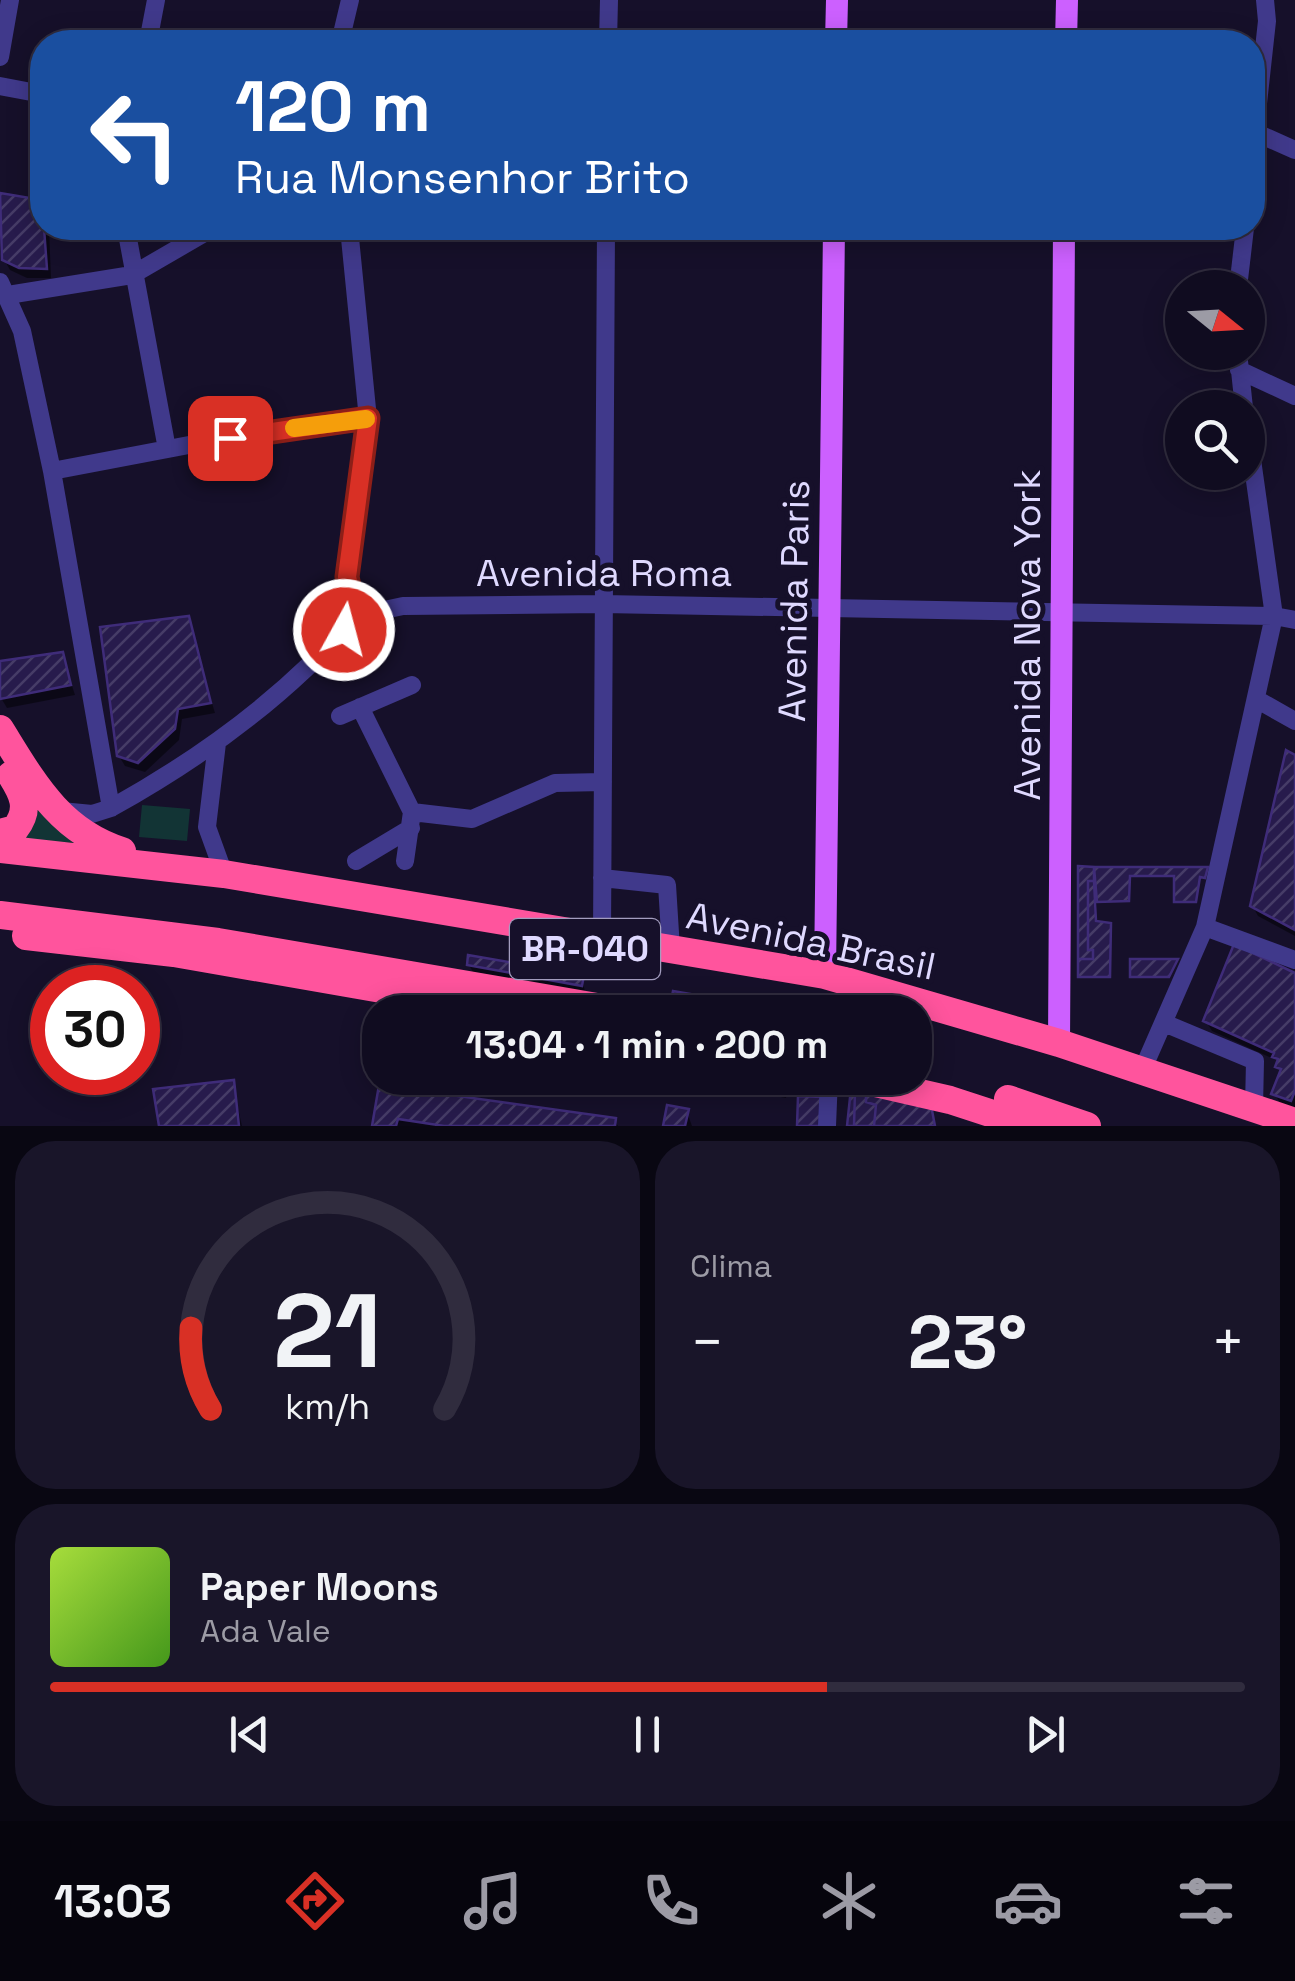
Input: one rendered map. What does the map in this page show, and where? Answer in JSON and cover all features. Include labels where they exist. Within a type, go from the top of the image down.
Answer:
[{"type":"highway","points":[[0,729],[54,810],[92,840],[166,866]]},
{"type":"highway","points":[[0,756],[26,804],[15,829],[0,833]]},
{"type":"highway","name":"Avenida Brasil","points":[[0,849],[224,874],[825,974],[1059,1043],[1142,1071],[1260,1120]]},
{"type":"highway","name":"Avenida Brasil","points":[[0,866],[156,881],[444,924],[818,995]]},
{"type":"highway","name":"BR-040","points":[[0,915],[218,942],[527,995]]},
{"type":"highway","points":[[0,934],[174,954],[416,995]]},
{"type":"highway","name":"Avenida Brasil","points":[[932,1022],[1260,1120],[1295,1122]]},
{"type":"highway","points":[[932,1077],[1087,1126]]},
{"type":"highway","points":[[928,1095],[1025,1125]]},
{"type":"main road","points":[[836,30],[837,0]]},
{"type":"main road","points":[[1066,30],[1067,0]]},
{"type":"main road","name":"Avenida Paris","points":[[825,974],[834,240]]},
{"type":"main road","name":"Avenida Nova York","points":[[1059,1043],[1064,240]]},
{"type":"street","points":[[0,57],[10,0]]},
{"type":"street","points":[[150,30],[156,0]]},
{"type":"street","points":[[343,30],[350,0]]},
{"type":"street","points":[[608,0],[608,30]]},
{"type":"street","points":[[1265,0],[1265,38]]},
{"type":"street","points":[[0,86],[30,92]]},
{"type":"street","points":[[1265,136],[1295,150]]},
{"type":"street","points":[[128,240],[167,449]]},
{"type":"street","points":[[111,808],[52,471],[22,331],[4,288],[132,275],[192,240]]},
{"type":"street","points":[[54,810],[92,814],[111,808],[217,744],[309,667],[356,616],[347,577],[368,418],[350,240]]},
{"type":"street","points":[[602,937],[606,240]]},
{"type":"street","points":[[1240,270],[1244,240]]},
{"type":"street","points":[[1253,370],[1295,396]]},
{"type":"street","points":[[52,471],[368,418]]},
{"type":"street","points":[[1142,1071],[1204,927],[1256,699],[1288,615],[1261,490]]},
{"type":"street","name":"Avenida Roma","points":[[356,616],[403,606],[603,604],[1288,615]]},
{"type":"street","points":[[340,716],[412,685]]},
{"type":"street","points":[[1256,699],[1295,721]]},
{"type":"street","points":[[360,708],[411,820],[405,862]]},
{"type":"street","points":[[217,744],[206,827],[224,874]]},
{"type":"street","points":[[356,861],[411,820],[472,819],[555,783],[602,782]]},
{"type":"street","points":[[602,878],[667,885],[671,949]]},
{"type":"street","points":[[1204,927],[1295,960]]},
{"type":"street","points":[[1164,1023],[1254,1061],[1260,1120]]},
{"type":"street","points":[[827,1126],[829,1095]]},
{"type":"green space","points":[[142,805],[190,809],[187,841],[139,837]]},
{"type":"green space","points":[[36,806],[75,843],[24,840]]},
{"type":"building","points":[[0,193],[30,198],[30,240],[45,240],[47,269],[19,268],[2,260]]},
{"type":"building","points":[[189,616],[211,703],[178,709],[175,729],[138,763],[117,756],[100,627]]},
{"type":"building","points":[[63,652],[71,685],[0,699],[0,661]]},
{"type":"building","points":[[1286,750],[1295,755],[1295,930],[1250,906]]},
{"type":"building","points":[[1078,866],[1094,867],[1094,881],[1088,881],[1088,950],[1093,950],[1093,959],[1078,959]]},
{"type":"building","points":[[1094,867],[1208,867],[1205,878],[1200,877],[1196,902],[1174,902],[1174,876],[1130,876],[1129,901],[1097,902]]},
{"type":"building","points":[[1088,881],[1094,881],[1096,921],[1111,923],[1110,977],[1078,977],[1078,959],[1093,959],[1093,950],[1088,950]]},
{"type":"building","points":[[1234,944],[1295,973],[1295,1091],[1291,1101],[1271,1094],[1281,1069],[1275,1067],[1278,1059],[1272,1057],[1274,1053],[1203,1021]]},
{"type":"building","points":[[468,955],[584,975],[582,986],[467,965]]},
{"type":"building","points":[[1130,959],[1178,959],[1169,977],[1130,977]]},
{"type":"building","points":[[234,1080],[239,1126],[159,1126],[154,1095],[160,1095],[160,1088]]},
{"type":"building","points":[[377,1095],[451,1095],[616,1118],[615,1126],[444,1126],[398,1119],[396,1126],[372,1126]]},
{"type":"building","points":[[850,1095],[884,1095],[931,1105],[935,1126],[847,1126]]},
{"type":"building","points":[[855,1095],[866,1095],[866,1102],[876,1105],[874,1126],[854,1126]]},
{"type":"building","points":[[798,1096],[822,1097],[821,1126],[797,1126]]},
{"type":"building","points":[[667,1105],[689,1109],[685,1126],[663,1126]]},
{"type":"slow traffic","points":[[294,428],[366,419]]},
{"type":"route","points":[[230,438],[368,418],[347,577],[356,616],[344,630]]}]
